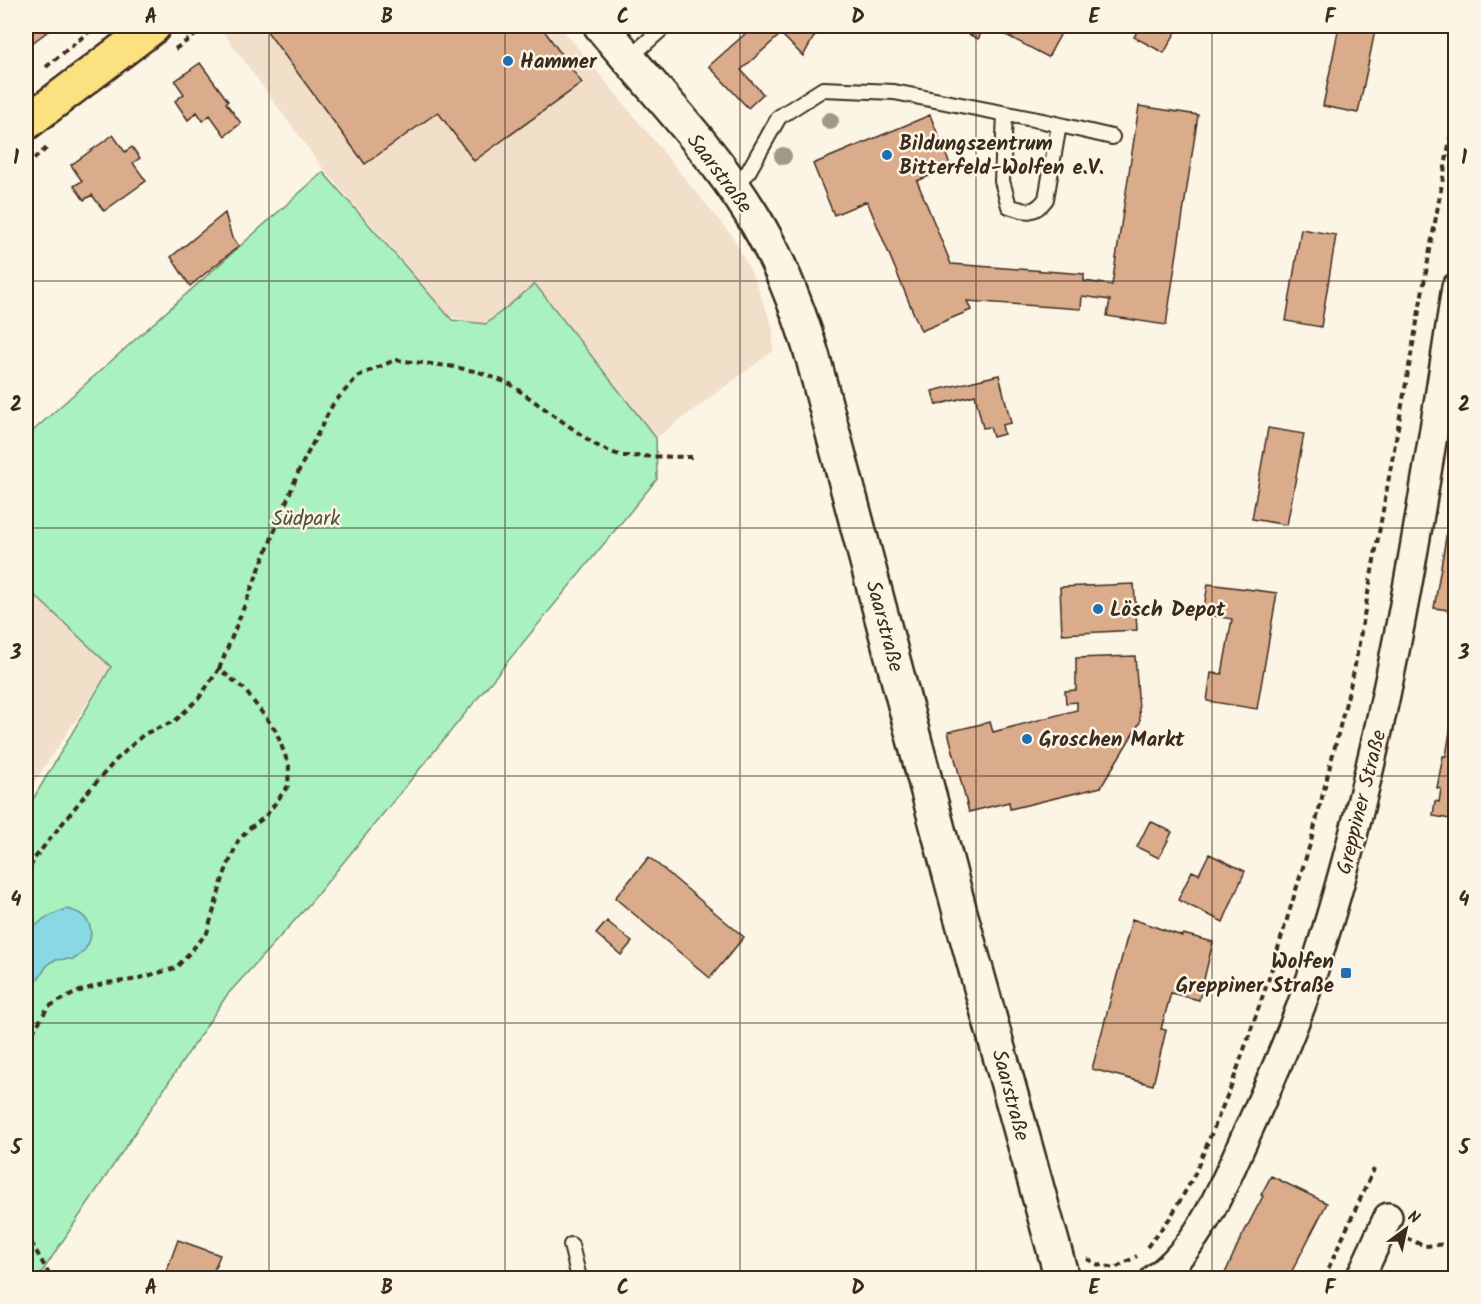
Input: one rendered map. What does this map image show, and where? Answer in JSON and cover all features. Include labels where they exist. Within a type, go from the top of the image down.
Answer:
[{"type":"main road","points":[[26,123],[154,26]]},
{"type":"street","name":"Saarstraße","points":[[601,26],[732,185],[753,216],[780,267],[798,310],[813,358],[961,916],[1071,1268]]},
{"type":"street","name":"Greppiner Straße","points":[[1155,1278],[1170,1268],[1192,1242],[1217,1199],[1254,1117],[1303,999],[1317,959],[1356,825],[1389,688],[1449,382],[1455,287]]},
{"type":"street","points":[[1360,1278],[1386,1222]]},
{"type":"lane","points":[[628,59],[665,26]]},
{"type":"lane","points":[[732,185],[748,171],[779,117],[823,89],[894,93],[1112,137]]},
{"type":"lane","points":[[1005,114],[1002,181],[1009,206],[1025,212],[1039,208],[1046,199],[1059,125]]},
{"type":"lane","points":[[571,1245],[579,1278]]},
{"type":"path","points":[[42,71],[96,26]]},
{"type":"path","points":[[1071,1268],[1099,1265],[1115,1268],[1144,1252],[1170,1218],[1193,1178],[1206,1147],[1232,1084],[1268,981],[1311,841],[1354,671],[1455,105]]},
{"type":"path","points":[[26,877],[34,859],[116,760],[144,734],[175,721],[199,698],[219,669],[300,468],[333,404],[358,376],[395,360],[479,372],[510,384],[594,444],[610,452],[623,456],[692,457]]},
{"type":"path","points":[[26,1053],[33,1032],[48,1007],[80,991],[106,983],[132,980],[176,968],[207,933],[224,875],[238,841],[251,827],[264,818],[288,786],[289,766],[276,731],[244,689],[219,669]]},
{"type":"path","points":[[1324,1278],[1374,1169]]},
{"type":"path","points":[[1386,1222],[1425,1246],[1449,1244],[1455,1248]]},
{"type":"path","points":[[26,1233],[50,1276]]},
{"type":"shaded area","points":[[227,26],[560,26],[733,237],[755,280],[773,328],[773,351],[656,438],[535,284],[486,324],[450,317],[321,166],[221,30]]},
{"type":"shaded area","points":[[26,587],[111,667],[26,795]]},
{"type":"green space","name":"Südpark","points":[[323,172],[452,320],[486,324],[535,284],[656,438],[657,479],[306,908],[227,995],[38,1278],[26,1278],[26,811],[111,667],[26,587],[26,437]]},
{"type":"water","points":[[66,909],[83,916],[88,923],[91,930],[88,945],[74,959],[53,961],[46,966],[37,979],[26,981],[26,934],[45,918]]},
{"type":"building","points":[[26,26],[55,26],[32,43],[26,35]]},
{"type":"building","points":[[263,26],[541,26],[582,83],[474,161],[438,112],[365,164]]},
{"type":"building","points":[[754,26],[820,26],[803,56],[781,34],[741,70],[763,94],[748,108],[709,66]]},
{"type":"building","points":[[953,26],[985,26],[978,39]]},
{"type":"building","points":[[989,26],[1065,26],[1048,57]]},
{"type":"building","points":[[1140,26],[1179,26],[1164,53],[1134,37]]},
{"type":"building","points":[[1339,26],[1376,26],[1358,113],[1323,106]]},
{"type":"building","points":[[200,63],[241,123],[225,136],[210,115],[203,121],[197,112],[188,120],[175,101],[184,94],[175,81]]},
{"type":"building","points":[[1139,106],[1198,115],[1166,325],[1107,316],[1110,300],[1082,296],[1081,309],[967,301],[971,310],[921,331],[867,201],[834,215],[813,164],[930,115],[951,167],[917,181],[951,264],[1084,274],[1084,281],[1112,285]]},
{"type":"building","points":[[113,135],[125,152],[132,147],[140,158],[133,163],[146,181],[104,211],[92,195],[84,200],[74,186],[82,181],[71,165]]},
{"type":"building","points":[[225,213],[232,238],[239,246],[190,286],[171,257]]},
{"type":"building","points":[[1301,229],[1336,235],[1321,327],[1286,321]]},
{"type":"building","points":[[999,375],[1011,423],[1002,425],[1004,434],[993,437],[990,427],[983,428],[975,395],[936,405],[932,391]]},
{"type":"building","points":[[1268,428],[1304,434],[1287,525],[1252,519]]},
{"type":"building","points":[[1456,478],[1456,611],[1434,608]]},
{"type":"building","name":"Lösch Depot","points":[[1134,584],[1137,630],[1062,634],[1060,587]]},
{"type":"building","points":[[1208,584],[1277,593],[1257,709],[1207,701],[1211,673],[1222,674],[1232,619],[1203,614]]},
{"type":"building","points":[[1135,656],[1140,722],[1101,787],[1010,809],[1009,802],[969,812],[948,732],[990,722],[993,732],[1077,710],[1077,702],[1066,703],[1065,691],[1076,690],[1076,658]]},
{"type":"building","points":[[1456,678],[1456,820],[1433,816],[1435,801],[1439,802],[1441,789],[1437,788],[1443,756],[1446,756]]},
{"type":"building","points":[[1150,821],[1172,832],[1159,858],[1137,847]]},
{"type":"building","points":[[1209,854],[1245,871],[1223,922],[1178,900],[1192,871],[1199,874]]},
{"type":"building","points":[[649,857],[744,937],[710,978],[615,898]]},
{"type":"building","points":[[1132,919],[1182,936],[1183,934],[1213,942],[1199,1000],[1171,993],[1161,1029],[1166,1030],[1153,1085],[1092,1069]]},
{"type":"building","points":[[607,921],[632,942],[621,955],[596,934]]},
{"type":"building","points":[[1271,1176],[1327,1203],[1292,1271],[1296,1278],[1223,1278],[1263,1196],[1261,1195]]},
{"type":"building","points":[[178,1240],[220,1255],[211,1278],[164,1278]]},
{"type":"place","name":"Hammer","points":[[508,61]]},
{"type":"place","name":"Bildungszentrum Bitterfeld-Wolfen e.V.","points":[[887,155]]},
{"type":"place","name":"Lösch Depot","points":[[1098,609]]},
{"type":"place","name":"Groschen Markt","points":[[1027,739]]},
{"type":"place","name":"Wolfen Greppiner Straße","points":[[1346,973]]}]
